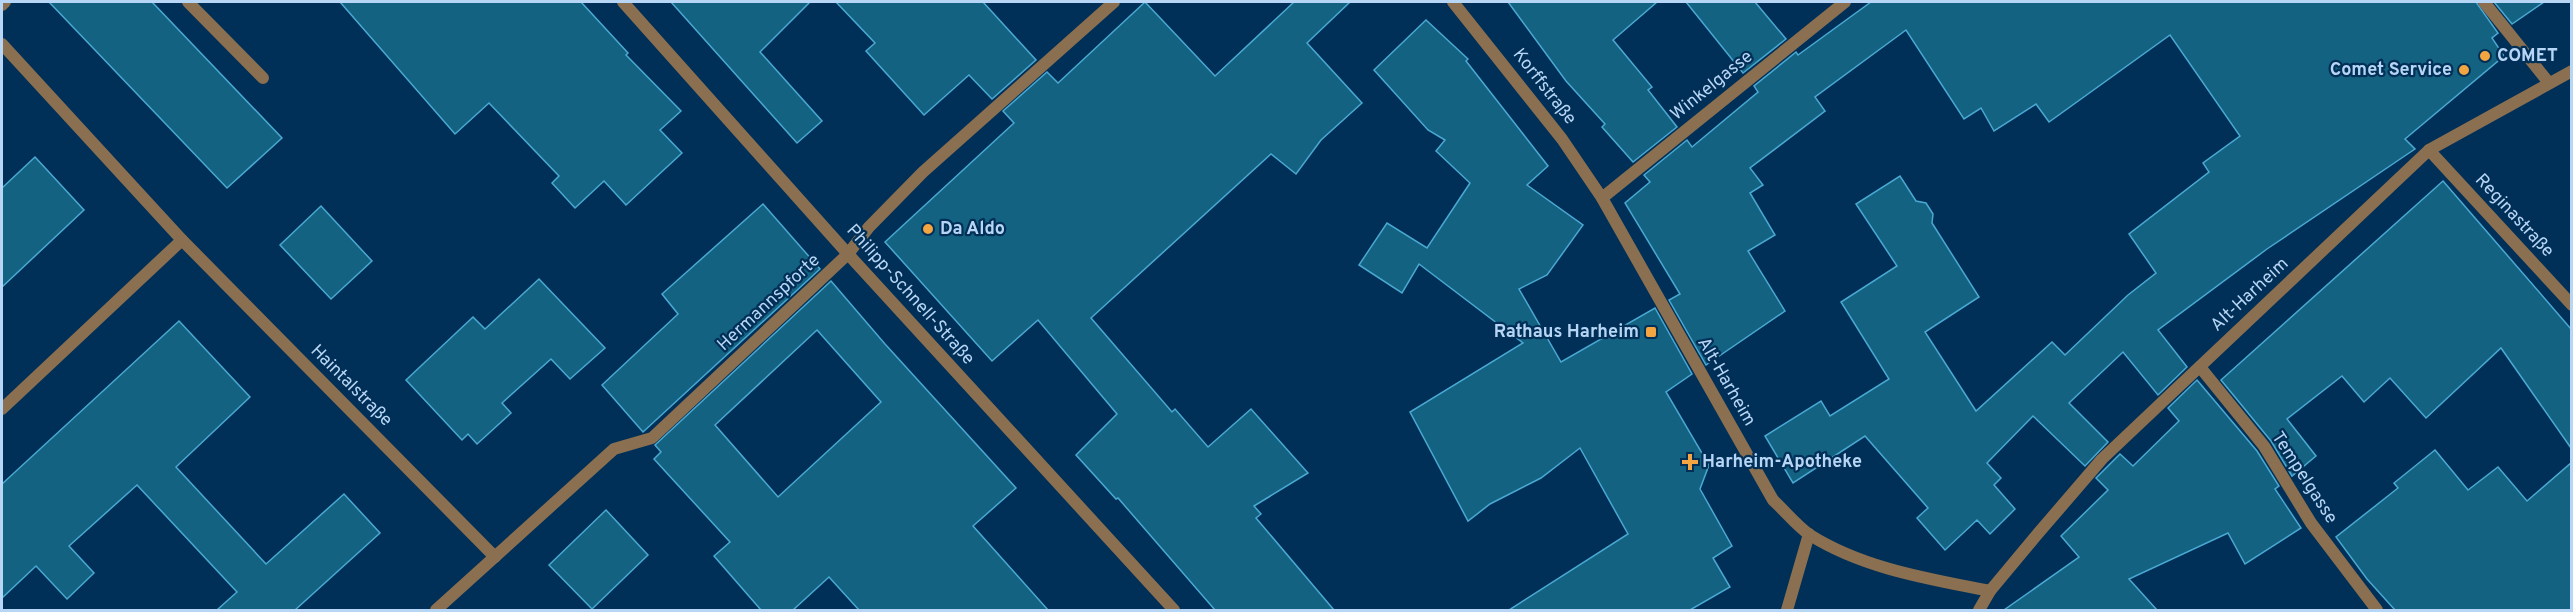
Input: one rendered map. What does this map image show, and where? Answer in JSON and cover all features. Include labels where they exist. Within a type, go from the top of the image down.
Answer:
[{"type":"street","points":[[2,5],[6,2]]},
{"type":"street","points":[[188,2],[263,78]]},
{"type":"street","name":"Philipp-Schnell-Straße","points":[[623,2],[848,254],[1174,610]]},
{"type":"street","name":"Hermannspforte","points":[[436,610],[614,448],[652,438],[848,254],[869,227],[923,172],[1114,2]]},
{"type":"street","name":"Korffstraße","points":[[1453,2],[1562,139],[1602,198]]},
{"type":"street","name":"Winkelgasse","points":[[1602,198],[1845,2]]},
{"type":"street","points":[[2484,2],[2549,83]]},
{"type":"street","name":"Haintalstraße","points":[[2,44],[182,240],[495,557]]},
{"type":"street","name":"Alt-Harheim","points":[[1979,610],[1990,591],[2102,459],[2429,150],[2571,71]]},
{"type":"street","name":"Reginastraße","points":[[2429,150],[2571,305]]},
{"type":"street","name":"Alt-Harheim","points":[[1602,198],[1669,321],[1773,500],[1809,534],[1851,555],[1902,573],[1990,591]]},
{"type":"street","points":[[2,409],[182,240]]},
{"type":"street","name":"Tempelgasse","points":[[2200,367],[2264,446],[2311,523],[2377,610]]},
{"type":"street","points":[[1787,610],[1809,534]]},
{"type":"building","points":[[49,2],[152,2],[282,138],[227,188]]},
{"type":"building","points":[[340,2],[581,2],[628,53],[626,55],[681,111],[660,130],[682,153],[626,205],[604,181],[575,208],[552,183],[559,176],[489,103],[455,134]]},
{"type":"building","points":[[671,2],[810,2],[760,52],[822,121],[797,143]]},
{"type":"building","points":[[836,2],[983,2],[1036,60],[992,99],[969,75],[924,115],[866,51],[875,43]]},
{"type":"building","points":[[1145,2],[1215,76],[1294,2],[1350,2],[1307,43],[1362,103],[1321,140],[1296,174],[1271,154],[1091,318],[1172,412],[1175,409],[1208,447],[1251,409],[1308,473],[1254,506],[1261,514],[1256,518],[1334,610],[1215,610],[1118,498],[1116,499],[1076,455],[1117,414],[1038,320],[992,361],[885,242],[1014,123],[1003,111],[1047,72],[1058,83]]},
{"type":"building","points":[[1508,2],[1657,2],[1613,40],[1652,87],[1648,90],[1677,127],[1633,162],[1602,127],[1605,124],[1566,81]]},
{"type":"building","points":[[1686,2],[1755,2],[1786,39],[1743,73]]},
{"type":"building","points":[[1871,2],[2476,2],[2498,33],[2492,38],[2504,56],[2405,139],[2415,149],[2267,249],[2158,330],[2187,367],[2158,395],[2123,352],[2069,403],[2108,442],[2085,466],[2033,416],[1987,463],[2001,478],[1994,485],[2015,509],[1990,534],[1977,520],[1945,550],[1917,518],[1928,508],[1865,436],[1793,483],[1765,436],[1821,401],[1830,416],[1889,379],[1841,302],[1897,266],[1856,204],[1900,176],[1916,201],[1926,203],[1933,214],[1932,223],[1979,297],[1925,332],[1976,411],[2052,342],[2065,355],[2128,295],[2156,273],[2129,234],[2209,172],[2203,163],[2240,136],[2170,35],[2049,122],[2036,104],[1994,131],[1981,108],[1964,119],[1906,30],[1815,97],[1825,111],[1750,168],[1763,185],[1750,193],[1775,235],[1748,251],[1785,311],[1706,365],[1669,300],[1680,294],[1625,203],[1650,182],[1644,175],[1687,140],[1692,147],[1758,92],[1754,86],[1796,52],[1798,55]]},
{"type":"building","points":[[2494,2],[2544,2],[2512,24]]},
{"type":"building","points":[[1426,20],[1468,59],[1466,61],[1548,166],[1527,185],[1583,225],[1547,275],[1519,289],[1561,362],[1655,308],[1692,374],[1666,392],[1709,465],[1700,489],[1732,546],[1713,558],[1730,587],[1690,610],[1509,610],[1628,534],[1580,448],[1541,478],[1490,504],[1468,521],[1410,412],[1523,343],[1419,264],[1402,293],[1359,265],[1387,223],[1427,248],[1470,183],[1436,151],[1445,140],[1428,130],[1374,70]]},
{"type":"building","points":[[35,157],[84,210],[2,287],[2,188]]},
{"type":"building","points":[[2443,181],[2571,329],[2571,448],[2501,348],[2426,418],[2390,378],[2364,402],[2342,376],[2287,419],[2316,456],[2292,476],[2271,441],[2221,380]]},
{"type":"building","points":[[763,204],[820,269],[643,432],[602,385],[678,314],[662,294]]},
{"type":"building","points":[[321,206],[372,261],[331,299],[280,245]]},
{"type":"building","points":[[539,279],[605,348],[570,379],[551,359],[502,403],[511,413],[477,444],[468,434],[462,440],[406,380],[473,317],[485,329]]},
{"type":"building","points":[[831,281],[1016,488],[973,526],[1048,610],[859,610],[829,577],[793,610],[761,610],[714,556],[730,542],[654,459],[661,452],[655,445]],"holes":[[[817,330],[881,402],[778,497],[715,425]]]},
{"type":"building","points":[[179,321],[250,397],[176,467],[266,564],[344,494],[380,533],[295,610],[217,610],[237,592],[137,485],[69,546],[94,573],[67,599],[36,566],[2,598],[2,484]]},
{"type":"building","points":[[2197,380],[2257,451],[2279,486],[2275,489],[2301,528],[2245,564],[2228,533],[2129,579],[2157,610],[2004,610],[2079,557],[2061,536],[2108,490],[2096,478],[2120,454],[2133,466],[2179,421],[2168,408]]},
{"type":"building","points":[[2435,450],[2468,490],[2498,467],[2527,501],[2571,463],[2571,610],[2395,610],[2367,579],[2336,537],[2398,488],[2394,483]]},
{"type":"building","points":[[606,510],[648,555],[592,609],[549,565]]},
{"type":"place","name":"COMET","points":[[2485,56]]},
{"type":"place","name":"Comet Service","points":[[2464,70]]},
{"type":"place","name":"Da Aldo","points":[[928,229]]},
{"type":"place","name":"Rathaus Harheim","points":[[1651,332]]},
{"type":"place","name":"Harheim-Apotheke","points":[[1690,462]]}]
